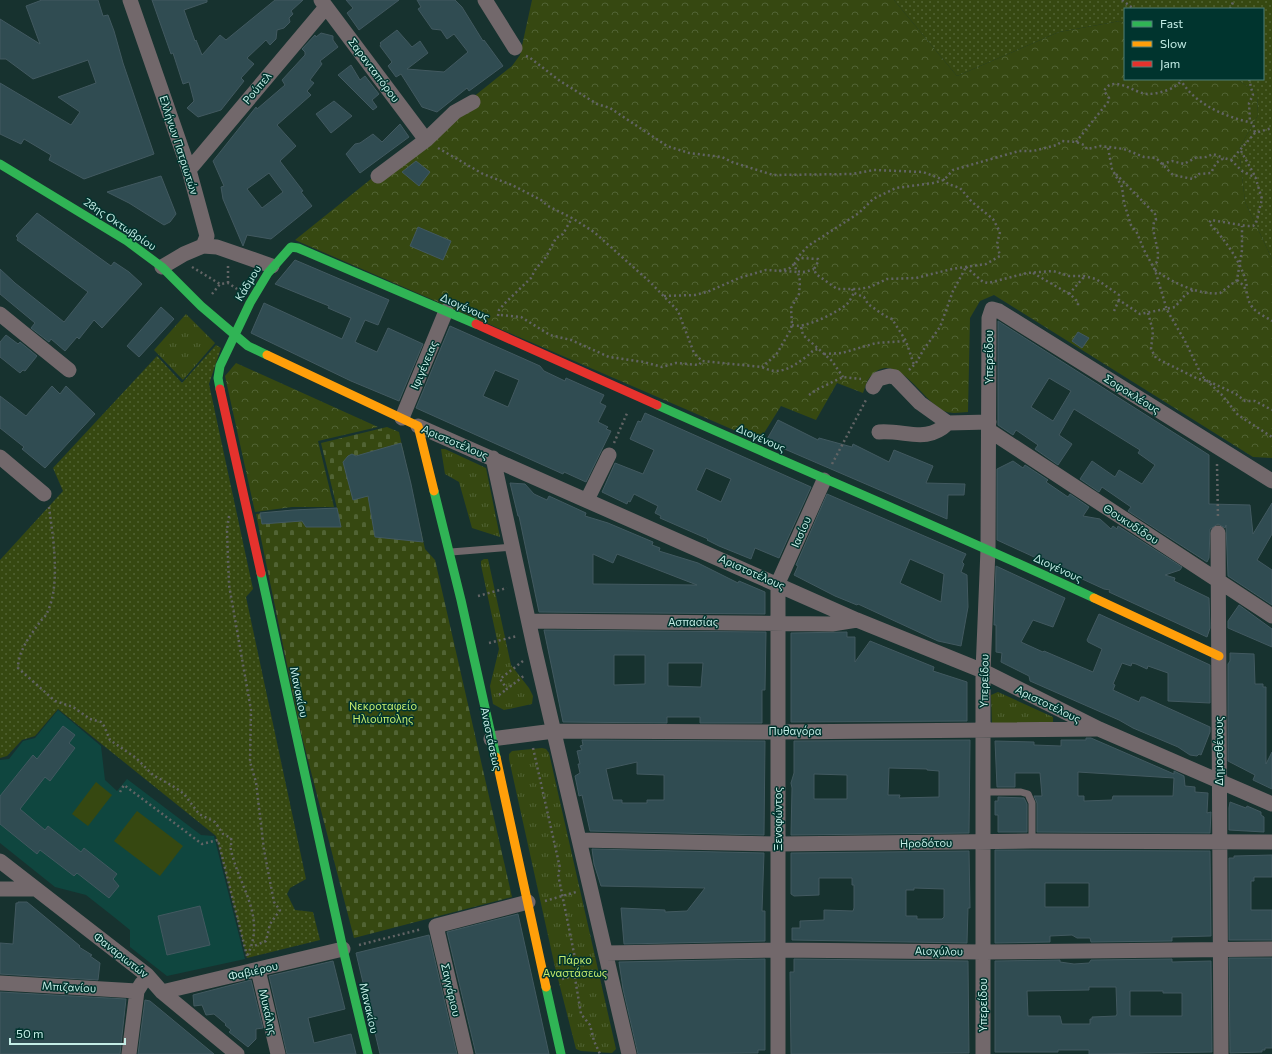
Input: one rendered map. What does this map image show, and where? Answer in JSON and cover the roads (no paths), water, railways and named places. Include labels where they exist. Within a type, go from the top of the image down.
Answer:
[{"type":"street","name":"Ελλήνων Πατριωτών","points":[[130,0],[188,170],[207,236],[203,246]]},
{"type":"street","points":[[485,0],[515,48]]},
{"type":"street","name":"Ρούπελ","points":[[188,170],[324,3]]},
{"type":"street","name":"Σαρανταπόρου","points":[[324,3],[426,140]]},
{"type":"street","points":[[378,176],[426,140],[456,112],[473,102]]},
{"type":"street","name":"28ης Οκτωβρίου","points":[[0,164],[128,241],[162,267],[234,336]]},
{"type":"street","points":[[162,267],[203,246],[217,247],[272,266]]},
{"type":"street","name":"Κάδμου","points":[[234,336],[253,298],[272,266],[291,247]]},
{"type":"street","name":"Διογένους","points":[[291,247],[298,248],[446,312],[824,480],[988,550],[1219,656]]},
{"type":"street","name":"Υπερείδου","points":[[983,1054],[983,672],[988,550],[990,427],[989,318],[992,309]]},
{"type":"street","name":"Σοφοκλέους","points":[[992,309],[999,311],[1272,481]]},
{"type":"street","name":"Ιφιγένειας","points":[[402,418],[446,312]]},
{"type":"street","points":[[0,314],[69,370]]},
{"type":"street","name":"Αριστοτέλους","points":[[234,336],[248,346],[418,426],[857,620],[983,672],[1099,729],[1220,780],[1272,804]]},
{"type":"street","name":"Μανακίου","points":[[234,336],[220,366],[218,378],[343,949],[368,1054]]},
{"type":"street","points":[[875,383],[890,376],[899,381],[920,403],[948,423],[990,427]]},
{"type":"street","points":[[879,432],[928,435],[940,430],[948,423]]},
{"type":"street","name":"Αναστάσεως","points":[[418,426],[461,600],[561,1054]]},
{"type":"street","name":"Θουκυδίδου","points":[[990,427],[1218,582],[1272,616]]},
{"type":"street","points":[[587,500],[608,455]]},
{"type":"street","points":[[0,457],[44,494]]},
{"type":"street","points":[[493,458],[530,627],[629,1054]]},
{"type":"street","points":[[1250,466],[1272,468]]},
{"type":"street","name":"Ιασίου","points":[[778,584],[824,480]]},
{"type":"street","name":"Δημοσθένους","points":[[1218,533],[1221,1054]]},
{"type":"street","name":"Ξενοφώντος","points":[[778,584],[778,1054]]},
{"type":"street","name":"Ασπασίας","points":[[530,627],[778,622],[832,624],[857,620]]},
{"type":"street","name":"Πυθαγόρα","points":[[491,739],[554,731],[778,732],[1099,729]]},
{"type":"street","name":"Ηροδότου","points":[[579,840],[778,844],[1032,841],[1272,842]]},
{"type":"street","name":"Φαναριωτών","points":[[0,862],[147,975],[162,992],[238,1054]]},
{"type":"street","points":[[0,889],[35,888]]},
{"type":"street","name":"Σαγγάριου","points":[[466,1054],[436,926],[529,904]]},
{"type":"street","name":"Φαβιέρου","points":[[162,992],[343,949]]},
{"type":"street","name":"Αισχύλου","points":[[608,959],[778,950],[983,952],[1272,949]]},
{"type":"street","name":"Μυκάλης","points":[[255,971],[278,1054]]},
{"type":"street","points":[[129,1054],[137,991],[147,975]]},
{"type":"street","name":"Μπιζανίου","points":[[0,983],[137,991]]},
{"type":"lane","points":[[449,552],[513,547]]},
{"type":"lane","points":[[983,792],[1021,792],[1028,794],[1032,803],[1032,841]]},
{"type":"park label","name":"Νεκροταφείο Ηλιούπολης","points":[[383,712]]},
{"type":"park label","name":"Πάρκο Αναστάσεως","points":[[575,966]]}]
